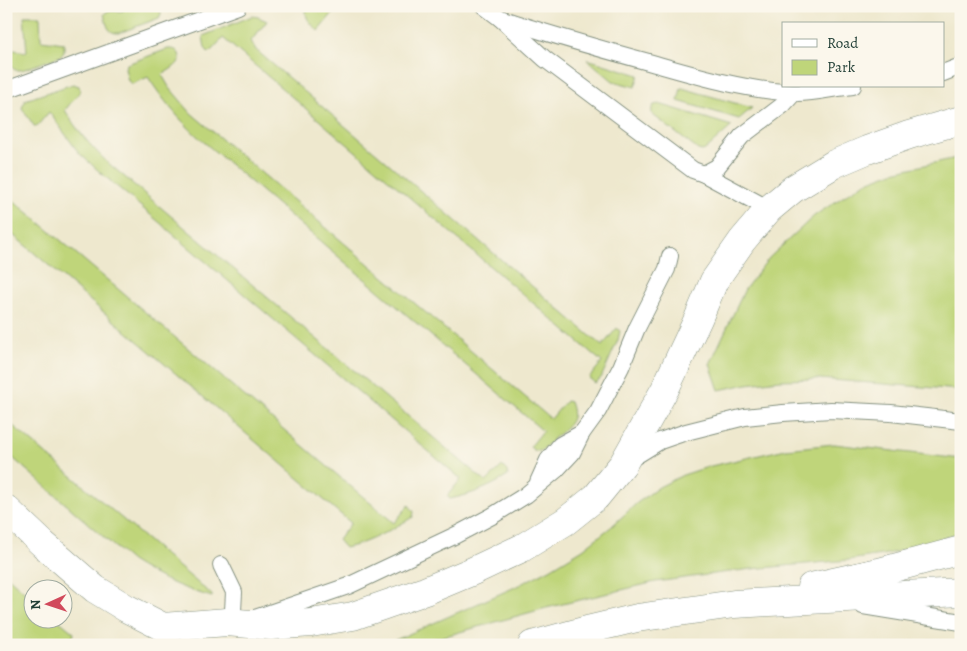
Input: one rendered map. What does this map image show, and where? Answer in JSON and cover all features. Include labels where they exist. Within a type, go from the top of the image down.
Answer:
[{"type":"street","points":[[163,627],[233,623],[271,626],[353,616],[425,592],[473,572],[522,548],[566,521],[596,497],[623,464],[664,389],[714,281],[742,241],[769,209],[793,189],[834,164],[909,135],[961,120]]},
{"type":"street","points":[[6,509],[94,589],[126,608],[199,645]]},
{"type":"street","points":[[532,645],[638,618],[734,604],[879,572],[961,550]]},
{"type":"street","points":[[734,604],[961,592]]},
{"type":"lane","points":[[6,90],[238,6]]},
{"type":"lane","points":[[484,6],[545,59],[692,170],[704,174],[769,209]]},
{"type":"lane","points":[[500,18],[602,49],[740,86],[794,93],[840,88]]},
{"type":"lane","points":[[944,73],[961,66]]},
{"type":"lane","points":[[704,174],[717,167],[742,136],[783,105],[794,93]]},
{"type":"lane","points":[[221,565],[234,592],[233,623],[348,586],[456,535],[526,495],[556,470],[572,453],[582,433],[598,411],[622,367],[637,328],[667,269],[670,256]]},
{"type":"lane","points":[[623,464],[660,441],[686,432],[746,417],[841,410],[891,413],[961,422]]},
{"type":"lane","points":[[822,600],[961,622]]},
{"type":"green space","points":[[123,6],[160,6],[161,14],[159,18],[119,33],[112,32],[108,28],[104,14],[108,11],[123,11]]},
{"type":"green space","points":[[308,6],[339,6],[318,31],[307,17],[306,10]]},
{"type":"green space","points":[[24,16],[40,16],[41,40],[64,43],[64,52],[61,56],[22,70],[15,70],[8,58],[7,49],[27,52]]},
{"type":"green space","points":[[252,16],[267,21],[251,41],[256,50],[602,346],[617,328],[620,331],[618,340],[601,378],[595,383],[589,378],[602,362],[223,38],[209,53],[205,48],[203,36]]},
{"type":"green space","points":[[168,49],[177,51],[180,58],[175,66],[162,75],[169,87],[191,113],[551,419],[566,401],[570,402],[572,416],[567,427],[541,451],[535,451],[530,447],[543,431],[198,137],[171,108],[148,77],[132,84],[128,81],[125,68],[127,64]]},
{"type":"green space","points":[[587,59],[639,75],[635,87],[613,81]]},
{"type":"green space","points":[[73,84],[79,86],[80,90],[65,110],[84,138],[107,162],[486,482],[502,466],[507,471],[508,476],[480,490],[450,499],[447,496],[461,479],[101,173],[79,153],[49,112],[37,126],[34,126],[22,108],[25,100]]},
{"type":"green space","points":[[681,88],[752,108],[739,119],[678,101]]},
{"type":"green space","points":[[659,104],[732,126],[705,150],[698,150],[653,115],[652,108],[654,105]]},
{"type":"green space","points":[[961,157],[961,390],[819,379],[780,380],[719,390],[710,364],[745,289],[769,258],[814,216],[864,183],[893,172]]},
{"type":"green space","points":[[6,194],[394,523],[409,505],[414,512],[413,517],[372,539],[345,548],[338,540],[351,523],[6,229]]},
{"type":"green space","points":[[6,420],[212,595],[212,597],[170,582],[131,561],[6,452]]},
{"type":"green space","points":[[834,444],[961,459],[961,532],[923,545],[887,554],[655,582],[546,608],[413,645],[384,645],[513,588],[550,569],[583,549],[637,503],[659,487],[683,475],[711,466],[786,449]]},
{"type":"green space","points":[[6,575],[22,589],[22,628],[68,628],[74,633],[73,637],[43,645],[6,645]]}]
